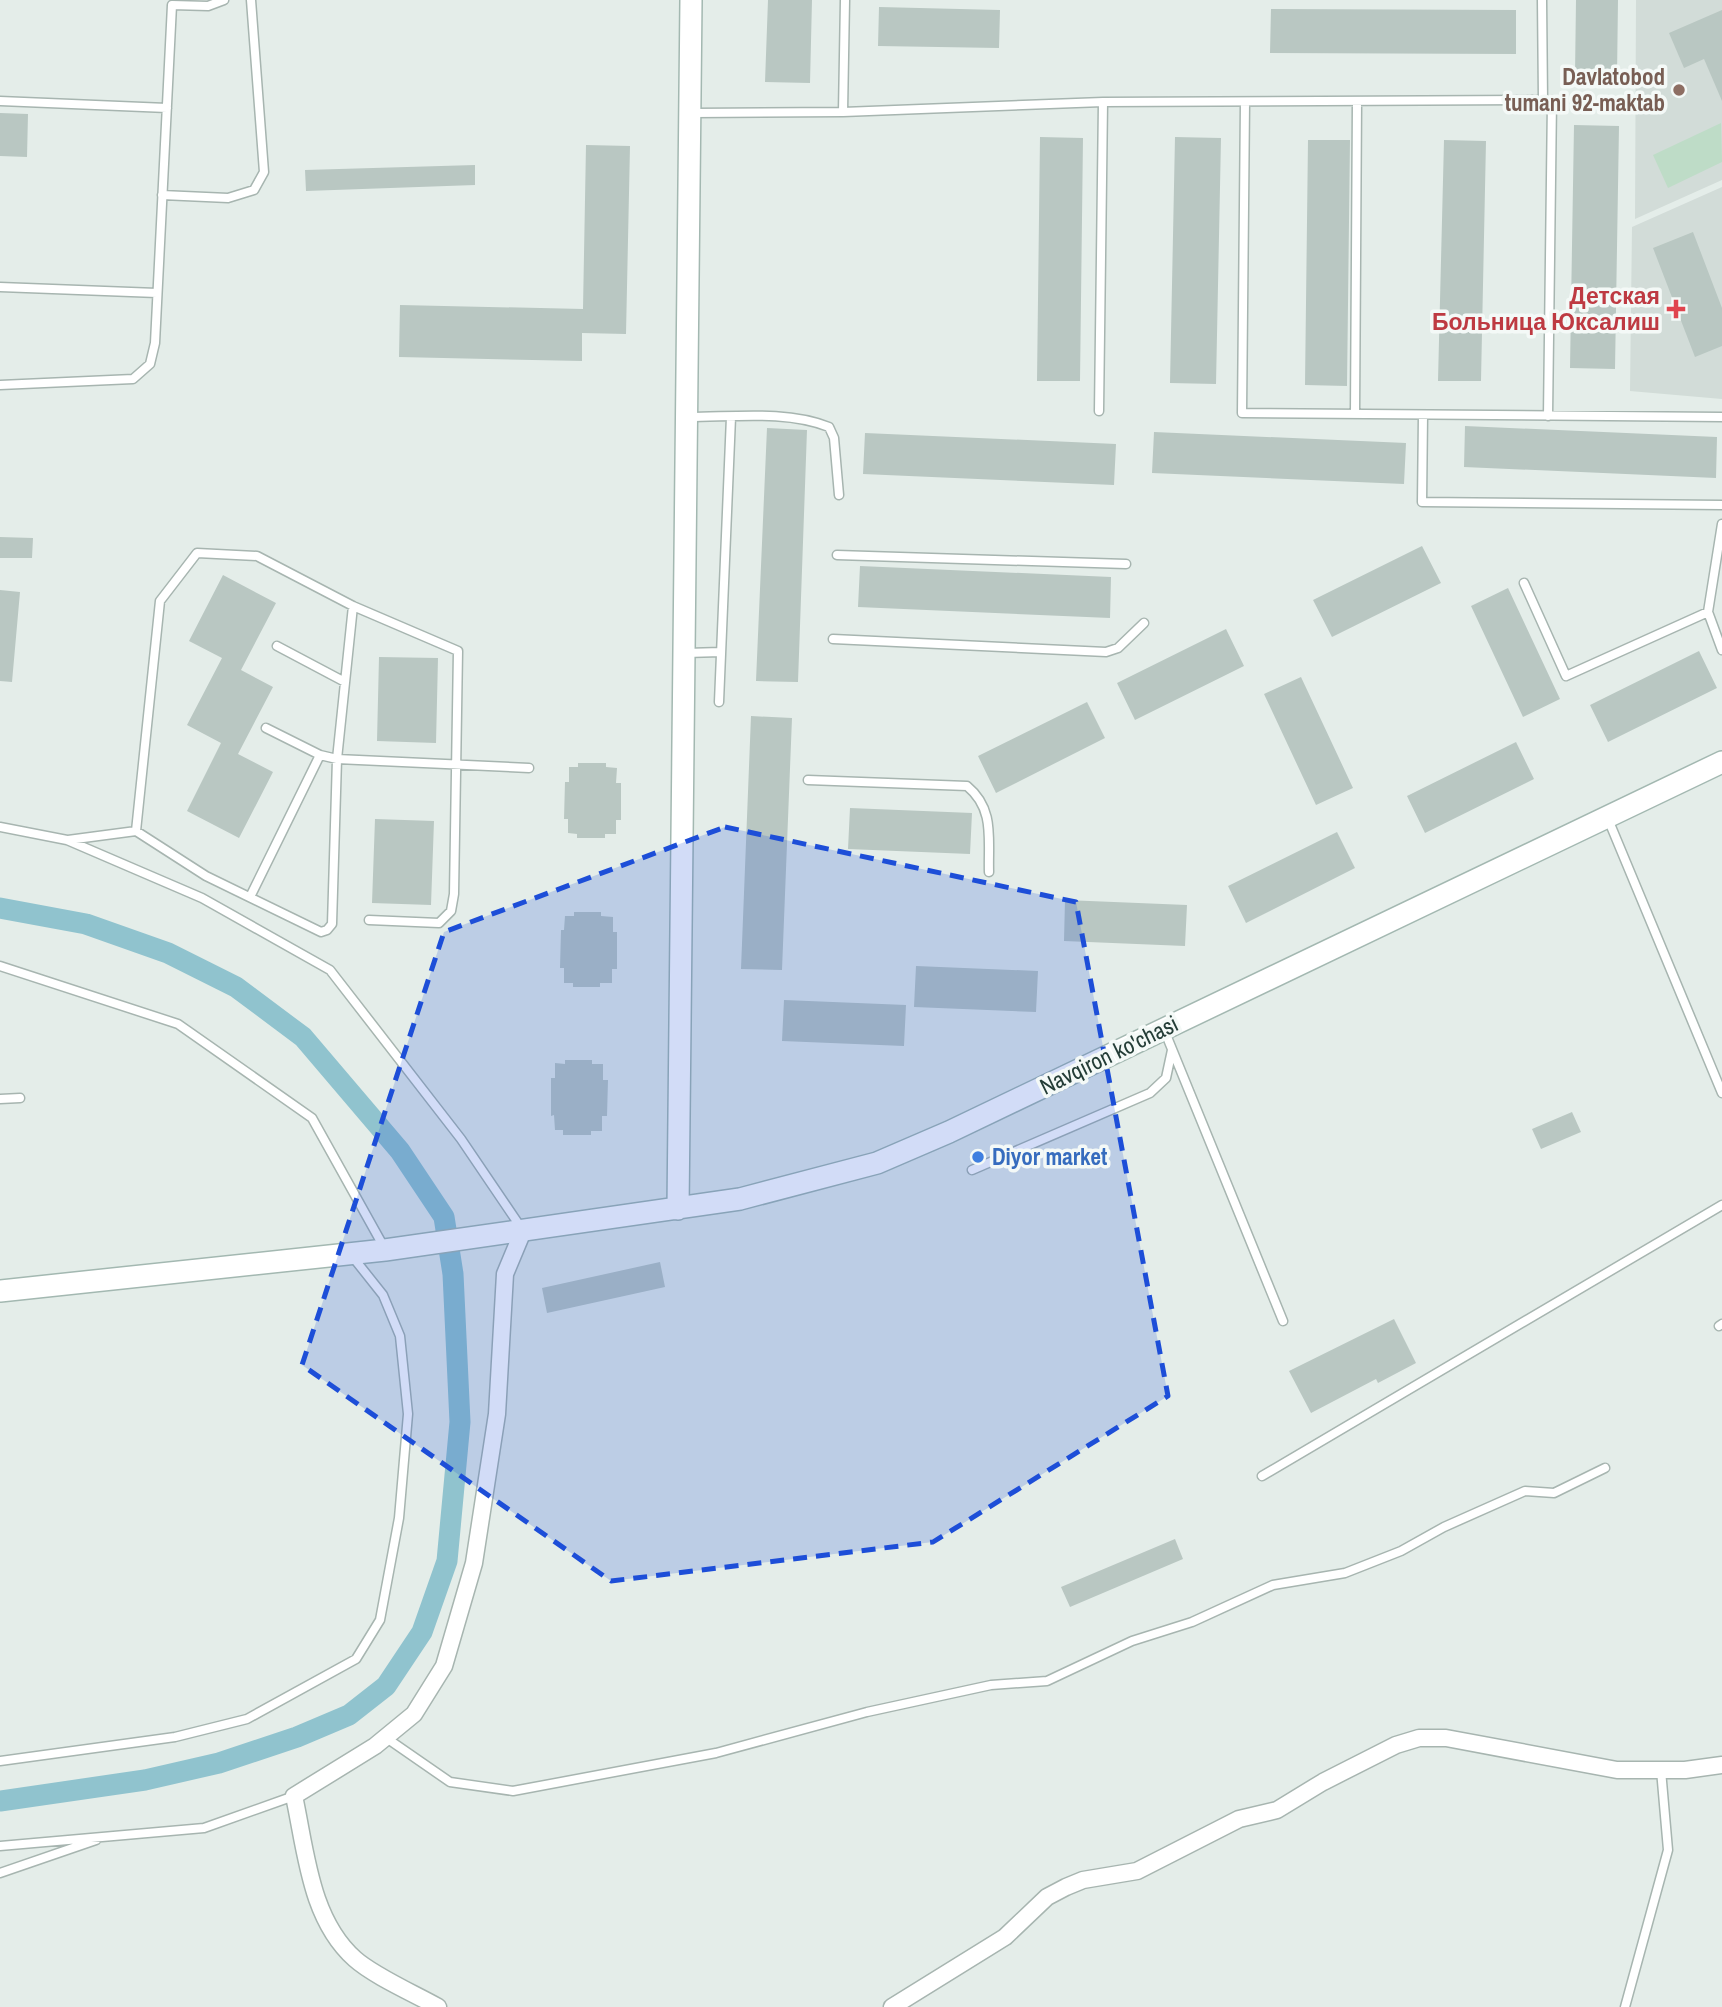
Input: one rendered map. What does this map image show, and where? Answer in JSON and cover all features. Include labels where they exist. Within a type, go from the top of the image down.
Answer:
[{"type":"main road","points":[[678,1209],[691,0]]},
{"type":"main road","name":"Navqiron ko'chasi","points":[[0,1291],[385,1250],[678,1209],[740,1199],[877,1163],[1722,762]]},
{"type":"street","points":[[439,2007],[355,1959],[323,1917],[304,1851],[294,1796],[385,1737],[414,1714],[444,1666],[474,1563],[497,1414],[505,1274],[523,1231]]},
{"type":"street","points":[[892,2007],[1005,1937],[1047,1897],[1066,1887],[1083,1880],[1137,1871],[1239,1819],[1277,1810],[1396,1745],[1419,1738],[1446,1738],[1617,1770],[1722,1765]]},
{"type":"lane","points":[[0,385],[133,379],[150,364],[157,293],[172,3],[208,6],[224,0]]},
{"type":"lane","points":[[162,195],[228,198],[254,190],[264,172],[251,0]]},
{"type":"lane","points":[[843,112],[845,0]]},
{"type":"lane","points":[[690,113],[843,112],[1103,102],[1543,100],[1542,0]]},
{"type":"lane","points":[[1548,416],[1552,100]]},
{"type":"lane","points":[[0,101],[167,107]]},
{"type":"lane","points":[[1354,414],[1357,101]]},
{"type":"lane","points":[[1099,411],[1103,102]]},
{"type":"lane","points":[[1245,102],[1242,413],[1722,417]]},
{"type":"lane","points":[[0,287],[157,293]]},
{"type":"lane","points":[[1423,415],[1422,502],[1722,505]]},
{"type":"lane","points":[[686,416],[813,421],[829,427],[834,438],[839,495]]},
{"type":"lane","points":[[719,702],[731,417]]},
{"type":"lane","points":[[1722,524],[1708,612],[1722,650]]},
{"type":"lane","points":[[136,831],[160,601],[197,553],[257,556],[353,606],[457,651],[454,894],[451,911],[439,923],[369,920]]},
{"type":"lane","points":[[837,555],[1126,564]]},
{"type":"lane","points":[[1524,583],[1566,676],[1708,612]]},
{"type":"lane","points":[[67,841],[136,831],[206,876],[321,932],[332,924],[337,759],[353,606]]},
{"type":"lane","points":[[833,639],[1106,652],[1118,648],[1144,623]]},
{"type":"lane","points":[[276,646],[345,682]]},
{"type":"lane","points":[[683,653],[721,652]]},
{"type":"lane","points":[[266,728],[320,755],[337,759],[529,768]]},
{"type":"lane","points":[[250,897],[320,755]]},
{"type":"lane","points":[[808,780],[967,786],[982,799],[988,825],[989,872]]},
{"type":"lane","points":[[1607,817],[1722,1093]]},
{"type":"lane","points":[[0,827],[67,841],[202,898],[330,971],[461,1139],[523,1231]]},
{"type":"lane","points":[[0,966],[178,1024],[312,1118],[385,1250]]},
{"type":"lane","points":[[1163,1029],[1283,1321]]},
{"type":"lane","points":[[972,1170],[1150,1093],[1166,1078],[1172,1050]]},
{"type":"lane","points":[[0,1100],[20,1098]]},
{"type":"lane","points":[[1262,1476],[1722,1205]]},
{"type":"lane","points":[[0,1761],[175,1737],[247,1719],[356,1659],[380,1620],[399,1518],[408,1413],[400,1336],[383,1295],[351,1254]]},
{"type":"lane","points":[[385,1737],[450,1782],[513,1791],[716,1753],[867,1712],[991,1685],[1047,1681],[1132,1641],[1192,1622],[1273,1585],[1345,1573],[1401,1551],[1444,1527],[1525,1491],[1554,1493],[1605,1468]]},
{"type":"lane","points":[[1625,2007],[1668,1850],[1661,1770]]},
{"type":"lane","points":[[0,1846],[204,1828],[294,1796]]},
{"type":"lane","points":[[0,1873],[108,1836]]},
{"type":"highlighted area","points":[[725,827],[1076,902],[1168,1396],[933,1542],[611,1581],[302,1365],[444,932]]},
{"type":"shaded area","name":"Davlatobod tumani 92-maktab","points":[[1636,0],[1722,0],[1722,180],[1635,219]]},
{"type":"shaded area","name":"Детская Больница Юксалиш","points":[[1722,187],[1722,399],[1630,391],[1632,227]]},
{"type":"green space","points":[[1721,123],[1722,162],[1668,188],[1653,155]]},
{"type":"building","points":[[768,0],[812,0],[810,83],[765,82]]},
{"type":"building","points":[[1576,0],[1618,0],[1617,76],[1575,75]]},
{"type":"building","points":[[879,7],[1000,10],[999,48],[878,46]]},
{"type":"building","points":[[1271,9],[1516,10],[1516,54],[1270,53]]},
{"type":"building","points":[[1722,10],[1722,101],[1704,59],[1684,68],[1669,33]]},
{"type":"building","points":[[0,113],[28,114],[27,157],[0,156]]},
{"type":"building","points":[[1574,125],[1619,126],[1615,369],[1570,368]]},
{"type":"building","points":[[1040,137],[1083,138],[1080,381],[1037,381]]},
{"type":"building","points":[[1175,137],[1221,138],[1216,384],[1170,383]]},
{"type":"building","points":[[1308,140],[1350,140],[1347,386],[1305,385]]},
{"type":"building","points":[[1444,140],[1486,141],[1481,381],[1438,381]]},
{"type":"building","points":[[586,145],[630,146],[626,334],[582,333],[582,361],[399,357],[400,305],[583,309]]},
{"type":"building","points":[[475,165],[475,185],[306,191],[305,170]]},
{"type":"building","points":[[1693,232],[1722,308],[1722,346],[1695,357],[1653,248]]},
{"type":"building","points":[[1465,426],[1717,437],[1716,478],[1464,467]]},
{"type":"building","points":[[767,428],[807,430],[798,682],[756,681]]},
{"type":"building","points":[[1154,432],[1406,443],[1404,484],[1152,473]]},
{"type":"building","points":[[865,433],[1116,444],[1114,485],[863,474]]},
{"type":"building","points":[[0,537],[33,538],[32,558],[0,558]]},
{"type":"building","points":[[1422,546],[1441,583],[1332,637],[1313,600]]},
{"type":"building","points":[[860,566],[1111,577],[1110,618],[858,607]]},
{"type":"building","points":[[223,575],[276,603],[241,670],[273,687],[238,754],[273,772],[239,838],[187,811],[221,743],[187,725],[222,658],[189,641]]},
{"type":"building","points":[[1508,588],[1560,699],[1523,717],[1471,606]]},
{"type":"building","points":[[0,590],[20,592],[12,682],[0,681]]},
{"type":"building","points":[[1226,629],[1244,666],[1135,720],[1117,683]]},
{"type":"building","points":[[1699,651],[1717,688],[1608,742],[1590,705]]},
{"type":"building","points":[[379,657],[438,658],[436,743],[377,741]]},
{"type":"building","points":[[1301,677],[1353,788],[1316,805],[1264,694]]},
{"type":"building","points":[[1087,702],[1105,738],[996,793],[978,756]]},
{"type":"building","points":[[751,716],[792,718],[782,970],[741,969]]},
{"type":"building","points":[[1516,742],[1534,779],[1425,833],[1407,796]]},
{"type":"building","points":[[578,763],[606,763],[606,767],[617,768],[616,783],[621,783],[621,820],[616,820],[616,834],[605,834],[605,838],[577,838],[577,834],[568,833],[568,819],[564,819],[565,782],[569,782],[569,767],[578,767]]},
{"type":"building","points":[[850,808],[972,813],[970,854],[848,849]]},
{"type":"building","points":[[375,819],[434,821],[431,905],[372,903]]},
{"type":"building","points":[[1337,832],[1355,868],[1246,923],[1228,886]]},
{"type":"building","points":[[1065,900],[1187,905],[1185,946],[1064,941]]},
{"type":"building","points":[[574,912],[601,912],[601,916],[613,917],[613,932],[617,932],[617,969],[612,969],[612,983],[600,983],[600,987],[573,987],[573,983],[564,983],[564,968],[560,968],[561,930],[564,930],[565,916],[574,916]]},
{"type":"building","points":[[916,966],[1038,971],[1036,1012],[914,1007]]},
{"type":"building","points":[[784,1000],[906,1005],[904,1046],[782,1041]]},
{"type":"building","points":[[565,1060],[592,1060],[592,1064],[603,1064],[603,1080],[608,1080],[607,1116],[602,1116],[602,1131],[591,1131],[591,1135],[563,1135],[563,1130],[555,1130],[554,1115],[551,1116],[551,1078],[555,1078],[555,1063],[565,1064]]},
{"type":"building","points":[[1572,1112],[1581,1132],[1541,1149],[1532,1129]]},
{"type":"building","points":[[660,1262],[665,1287],[547,1313],[542,1288]]},
{"type":"building","points":[[1394,1319],[1416,1363],[1378,1383],[1376,1379],[1311,1413],[1289,1371]]},
{"type":"building","points":[[1175,1539],[1183,1559],[1070,1607],[1061,1587]]},
{"type":"waterway","points":[[0,908],[86,924],[168,953],[236,987],[303,1037],[400,1151],[444,1217],[453,1274],[460,1422],[447,1561],[422,1632],[386,1686],[349,1715],[297,1737],[219,1763],[145,1780],[0,1801]]},
{"type":"place","name":"Davlatobod tumani 92-maktab","points":[[1679,90]]},
{"type":"place","name":"Детская Больница Юксалиш","points":[[1676,309]]},
{"type":"place","name":"Diyor market","points":[[978,1157]]}]
